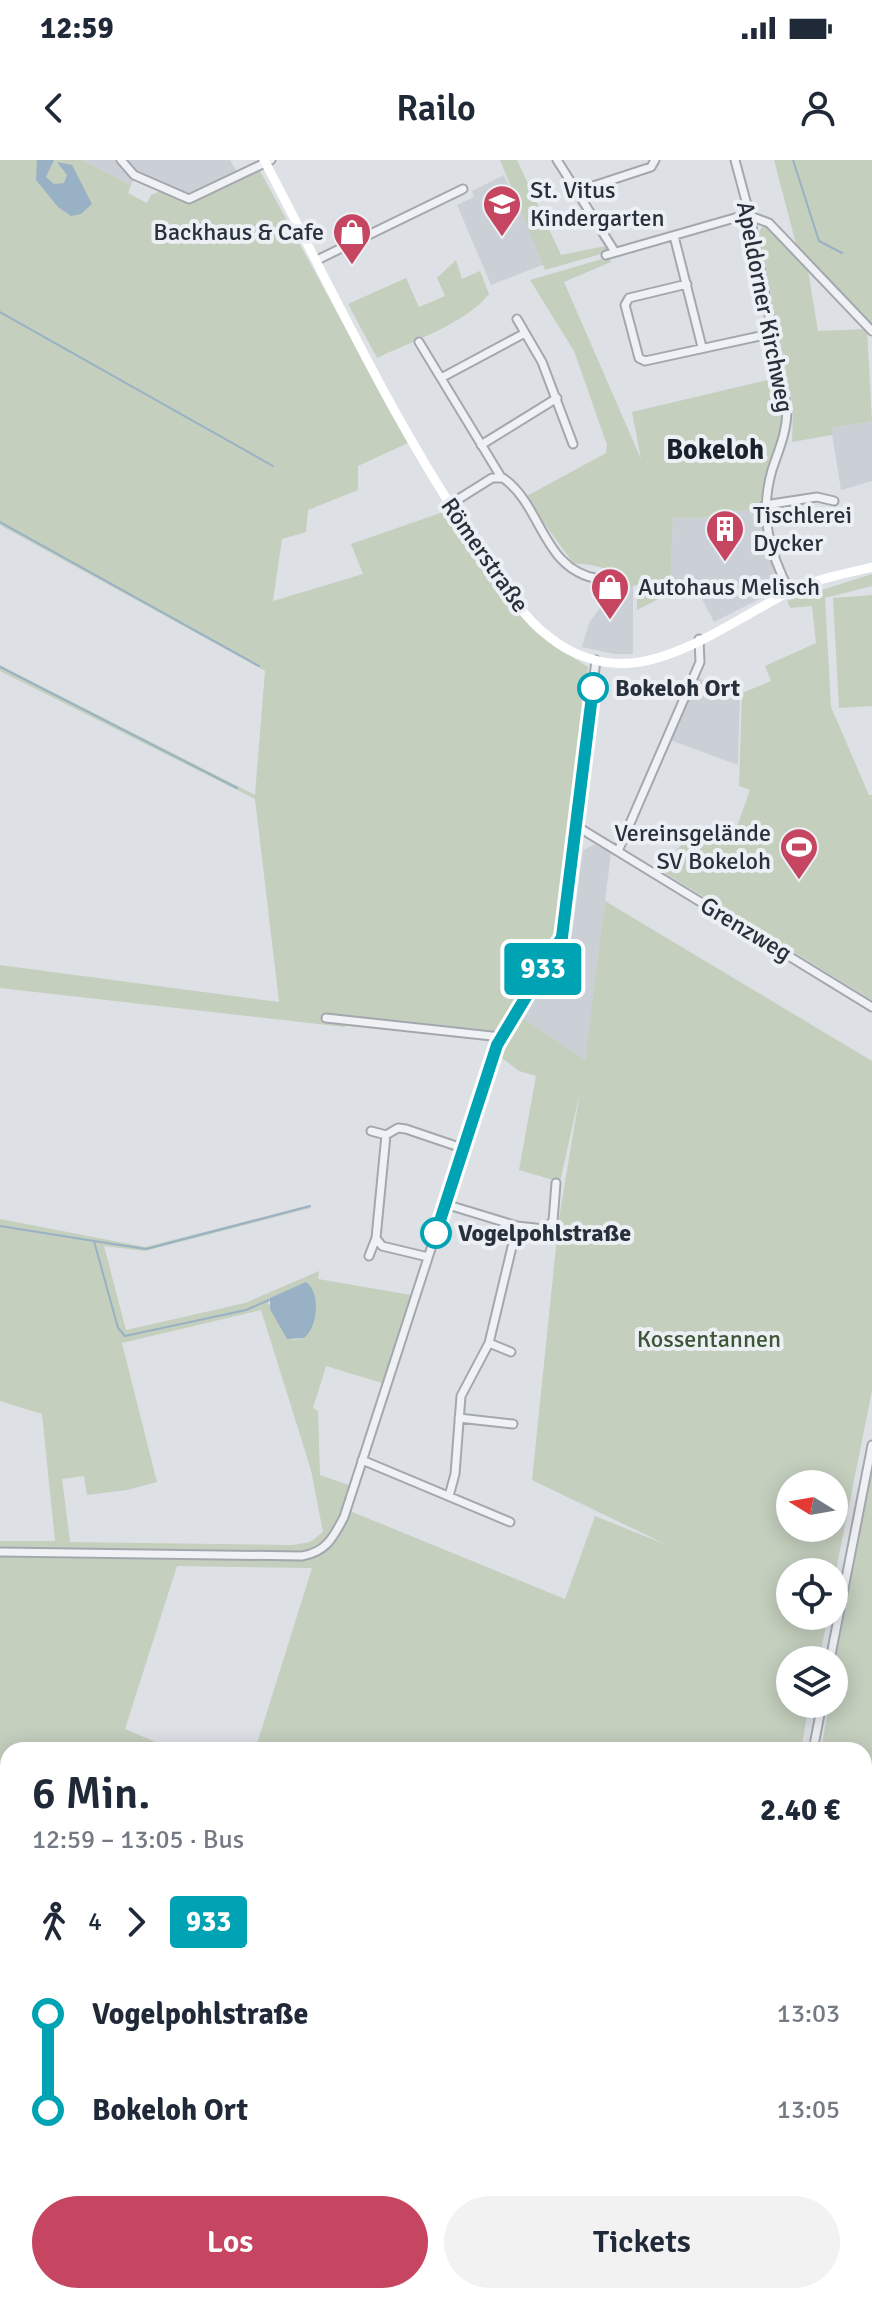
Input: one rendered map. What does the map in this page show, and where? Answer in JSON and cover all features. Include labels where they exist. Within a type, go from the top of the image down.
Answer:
[{"type":"street","points":[[121,160],[134,175],[189,199],[266,161]]},
{"type":"street","points":[[557,160],[615,252]]},
{"type":"street","points":[[578,194],[587,188],[651,167],[655,160]]},
{"type":"street","name":"Apeldorner Kirchweg","points":[[735,160],[774,333],[787,425],[765,505],[767,536],[790,592]]},
{"type":"street","name":"Römerstraße","points":[[266,161],[449,505],[533,622],[569,651],[596,660],[630,663],[649,660],[699,639],[790,592],[872,567]]},
{"type":"street","points":[[317,260],[463,189]]},
{"type":"street","points":[[606,255],[750,216],[769,223],[872,331]]},
{"type":"street","points":[[674,236],[702,347]]},
{"type":"street","points":[[687,284],[629,298],[625,305],[639,358],[645,361],[774,333]]},
{"type":"street","points":[[517,319],[557,398],[573,444]]},
{"type":"street","points":[[441,378],[525,333]]},
{"type":"street","points":[[419,342],[501,477],[508,482],[562,561],[577,574],[599,579]]},
{"type":"street","points":[[481,445],[557,398]]},
{"type":"street","points":[[449,505],[492,478],[501,477]]},
{"type":"street","points":[[765,505],[817,497],[834,501]]},
{"type":"street","points":[[618,851],[700,662],[699,639]]},
{"type":"street","points":[[0,1552],[315,1554],[333,1539],[362,1460],[501,1037],[562,937],[578,827],[596,660]]},
{"type":"street","name":"Grenzweg","points":[[578,827],[872,1007]]},
{"type":"street","points":[[326,1018],[501,1037]]},
{"type":"street","points":[[371,1131],[386,1135],[398,1128],[406,1129],[462,1148]]},
{"type":"street","points":[[369,1256],[376,1238],[386,1135]]},
{"type":"street","points":[[445,1204],[517,1226],[544,1229],[551,1226],[556,1183]]},
{"type":"street","points":[[449,1496],[455,1474],[464,1388],[489,1343],[517,1226]]},
{"type":"street","points":[[376,1238],[382,1246],[428,1257]]},
{"type":"street","points":[[489,1343],[511,1352]]},
{"type":"street","points":[[459,1418],[513,1424]]},
{"type":"street","points":[[833,1646],[872,1445]]},
{"type":"street","points":[[362,1460],[510,1522]]},
{"type":"street","points":[[815,1742],[819,1718]]},
{"type":"shaded area","points":[[82,160],[230,160],[237,172],[206,188],[180,196],[137,172],[131,185]]},
{"type":"shaded area","name":"St. Vitus Kindergarten","points":[[504,175],[545,264],[491,285],[457,205],[474,197],[472,191]]},
{"type":"shaded area","points":[[872,421],[872,481],[841,490],[831,428]]},
{"type":"shaded area","points":[[761,507],[763,538],[781,588],[714,622],[693,582],[670,593],[673,517],[697,519]]},
{"type":"shaded area","points":[[633,585],[633,654],[614,654],[582,647],[589,623],[602,605],[605,606],[611,589]]},
{"type":"shaded area","points":[[695,677],[740,693],[738,765],[670,740]]},
{"type":"shaded area","points":[[595,844],[611,853],[585,1061],[520,1016],[572,935],[583,850]]},
{"type":"green space","points":[[0,160],[82,160],[131,185],[128,193],[147,203],[151,195],[161,191],[189,203],[260,171],[408,443],[358,466],[358,490],[308,510],[306,532],[282,539],[273,601],[363,574],[351,544],[449,510],[504,591],[560,649],[588,667],[575,825],[559,936],[499,1031],[489,1036],[346,1020],[345,1027],[0,988],[0,965],[279,1002],[255,799],[0,671],[0,665],[255,795],[265,671],[0,525]]},
{"type":"green space","points":[[500,160],[517,160],[561,255],[605,246],[608,252],[545,270]]},
{"type":"green space","points":[[774,160],[872,160],[872,327],[796,244]]},
{"type":"green space","points":[[762,227],[771,228],[807,264],[818,331],[867,329],[872,421],[832,428],[832,435],[792,442],[793,408],[759,232]]},
{"type":"green space","points":[[609,257],[611,262],[564,282],[641,459],[632,412],[780,377],[784,425],[761,507],[697,519],[673,517],[670,593],[637,610],[637,585],[619,588],[608,570],[573,563],[525,497],[606,453],[607,445],[574,351],[530,280]]},
{"type":"green space","points":[[456,260],[462,279],[480,271],[489,294],[453,323],[377,358],[348,304],[406,278],[419,307],[445,296],[437,278]]},
{"type":"green space","points":[[872,574],[872,586],[825,598],[831,707],[869,795],[872,795],[872,1000],[660,870],[676,850],[691,839],[734,835],[750,790],[739,786],[742,693],[771,681],[765,666],[816,643],[812,606],[790,608],[787,601]]},
{"type":"green space","points":[[872,595],[872,706],[839,708],[833,598]]},
{"type":"green space","name":"Kossentannen","points":[[605,901],[872,1061],[872,1391],[848,1510],[848,1470],[776,1470],[776,1542],[842,1542],[838,1558],[776,1558],[776,1630],[825,1630],[822,1646],[776,1646],[776,1718],[807,1718],[802,1742],[258,1742],[312,1568],[177,1566],[125,1729],[156,1742],[0,1742],[0,1553],[316,1555],[336,1540],[350,1511],[565,1599],[595,1516],[667,1545],[532,1480],[559,1218],[580,1092],[560,1182],[519,1170],[536,1076],[519,1071],[498,1055],[520,1016],[585,1060]]},
{"type":"green space","points":[[310,1205],[311,1208],[145,1251],[104,1246],[126,1330],[245,1303],[319,1271],[318,1279],[411,1295],[382,1383],[326,1366],[313,1408],[318,1411],[320,1475],[349,1485],[334,1527],[313,1549],[301,1554],[0,1550],[0,1541],[55,1541],[42,1414],[0,1401],[0,1219],[145,1247]],"holes":[[[270,1298],[304,1338],[293,1340],[268,1303]],[[261,1310],[311,1470],[323,1532],[310,1542],[292,1545],[70,1542],[62,1479],[84,1476],[87,1495],[157,1482],[122,1343]]]},
{"type":"green space","points":[[872,1463],[872,1742],[822,1742],[827,1718],[848,1718],[848,1646],[838,1646],[840,1630],[848,1630],[848,1580]]},
{"type":"water","points":[[37,160],[54,160],[46,177],[54,184],[64,183],[67,175],[57,162],[72,165],[92,204],[81,214],[71,216],[58,207],[36,180]]},
{"type":"water","points":[[306,1282],[316,1301],[315,1318],[304,1338],[287,1339],[270,1309],[270,1298]]},
{"type":"waterway","points":[[793,160],[819,241],[842,253]]},
{"type":"waterway","points":[[0,312],[273,466]]},
{"type":"waterway","points":[[0,522],[259,666]]},
{"type":"waterway","points":[[0,667],[237,788]]},
{"type":"waterway","points":[[94,1241],[146,1249],[310,1206]]},
{"type":"waterway","points":[[0,1226],[94,1241],[118,1328],[125,1336],[246,1310],[269,1300]]},
{"type":"bus line","name":"933","points":[[436,1233],[497,1045],[559,944],[566,925],[593,688]]},
{"type":"place","name":"St. Vitus Kindergarten","points":[[502,238]]},
{"type":"place","name":"Backhaus & Cafe","points":[[352,266]]},
{"type":"place","name":"Tischlerei Dycker","points":[[725,563]]},
{"type":"place","name":"Autohaus Melisch","points":[[610,621]]},
{"type":"place","name":"Bokeloh Ort","points":[[593,688]]},
{"type":"place","name":"Vereinsgelände SV Bokeloh","points":[[799,881]]},
{"type":"place","name":"Vogelpohlstraße","points":[[436,1233]]},
{"type":"district","name":"Bokeloh","points":[[715,449]]}]
